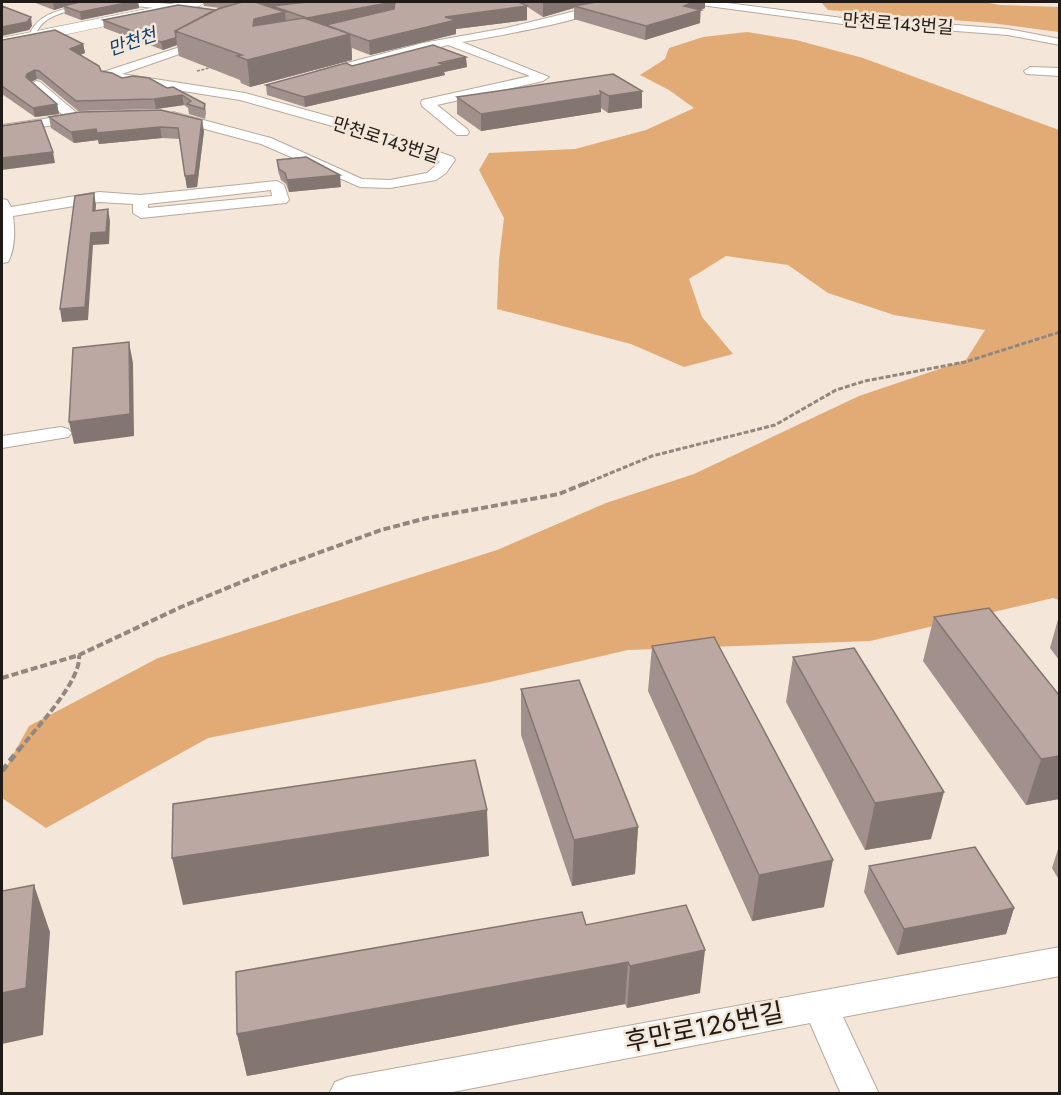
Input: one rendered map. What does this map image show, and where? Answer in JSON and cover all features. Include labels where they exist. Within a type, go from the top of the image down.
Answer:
[{"type":"street","points":[[113,2],[195,5],[213,12]]},
{"type":"street","points":[[310,77],[448,41],[506,31],[534,17],[598,9],[612,2]]},
{"type":"street","name":"만천로143번길","points":[[700,2],[849,27],[865,21],[1000,32],[1059,42]]},
{"type":"street","points":[[2,43],[176,6]]},
{"type":"street","points":[[219,28],[186,44],[181,50],[107,75],[241,96]]},
{"type":"street","name":"만천로143번길","points":[[448,41],[543,77],[427,103],[462,132]]},
{"type":"street","points":[[351,52],[364,57],[367,62]]},
{"type":"street","points":[[1030,71],[1059,72]]},
{"type":"street","points":[[36,85],[75,118]]},
{"type":"street","name":"만천로143번길","points":[[241,96],[366,131],[448,160],[441,170],[431,177],[390,184],[360,183],[266,141],[162,115],[264,90]]},
{"type":"street","points":[[2,129],[96,116]]},
{"type":"street","points":[[2,258],[7,234],[3,208],[99,197],[140,200],[277,185],[281,200],[141,213],[140,200]]},
{"type":"street","points":[[2,442],[61,433]]},
{"type":"street","name":"후만로126번길","points":[[348,1094],[1059,961]]},
{"type":"street","points":[[820,1005],[860,1094]]},
{"type":"lane","points":[[36,36],[34,31],[36,27],[46,19],[92,3]]},
{"type":"lane","points":[[352,72],[438,49],[448,41]]},
{"type":"path","points":[[188,73],[216,67]]},
{"type":"path","points":[[2,678],[79,655],[245,580],[381,530],[427,518],[558,494],[652,456],[775,424],[836,390],[865,381],[965,362],[1059,332]]},
{"type":"path","points":[[2,771],[70,684],[80,663],[79,655]]},
{"type":"shaded area","points":[[821,2],[984,2],[1000,5],[1059,7],[1059,32],[991,23],[828,10]]},
{"type":"shaded area","points":[[747,32],[796,40],[863,58],[1059,130],[1059,600],[1053,598],[870,641],[628,650],[490,682],[208,738],[46,828],[2,798],[2,775],[29,726],[158,658],[497,550],[606,503],[694,474],[859,396],[966,360],[985,330],[894,315],[828,293],[788,265],[726,256],[689,279],[702,317],[733,354],[684,367],[631,344],[497,309],[504,218],[479,170],[489,153],[575,149],[646,130],[694,108],[669,90],[640,75],[665,59],[669,48],[703,37]]},
{"type":"building","points":[[80,2],[131,2],[80,12],[63,6]]},
{"type":"building","points":[[242,2],[255,2],[285,12],[254,19],[253,26],[304,18],[350,34],[247,60],[237,56],[242,55],[175,31],[218,9]]},
{"type":"building","points":[[307,2],[393,2],[307,18],[272,6]]},
{"type":"building","points":[[395,2],[519,2],[527,6],[445,17],[456,20],[369,41],[326,25],[394,9]]},
{"type":"building","points":[[596,2],[693,2],[684,6],[701,10],[646,26],[574,6]]},
{"type":"building","points":[[178,5],[215,10],[175,31],[175,38],[161,42],[103,20]]},
{"type":"building","points":[[2,6],[31,17],[27,22],[2,27]]},
{"type":"building","points":[[55,30],[83,44],[70,49],[99,66],[101,71],[122,78],[133,76],[149,78],[167,88],[173,87],[205,104],[204,109],[187,104],[191,101],[182,95],[154,99],[76,101],[35,70],[26,77],[57,104],[33,108],[2,86],[2,40]]},
{"type":"building","points":[[433,45],[466,57],[439,63],[444,65],[304,97],[266,85],[346,63],[352,66]]},
{"type":"building","points":[[613,74],[642,91],[609,96],[600,91],[601,95],[481,114],[457,97]]},
{"type":"building","points":[[161,110],[202,120],[195,175],[185,176],[178,128],[160,127],[97,133],[96,129],[71,132],[49,117],[80,112]]},
{"type":"building","points":[[41,120],[53,152],[2,158],[2,126]]},
{"type":"building","points":[[306,157],[340,175],[287,180],[285,173],[279,169],[277,160]]},
{"type":"building","points":[[94,193],[93,211],[108,209],[106,232],[91,233],[85,307],[60,309],[75,196]]},
{"type":"building","points":[[129,342],[130,414],[69,422],[73,348]]},
{"type":"building","points":[[989,608],[1059,695],[1059,756],[1041,759],[934,617]]},
{"type":"building","points":[[714,637],[833,860],[759,875],[652,646]]},
{"type":"building","points":[[854,648],[944,792],[875,803],[793,657]]},
{"type":"building","points":[[579,680],[638,827],[574,840],[521,689]]},
{"type":"building","points":[[475,760],[487,810],[172,858],[173,804]]},
{"type":"building","points":[[975,847],[1014,908],[904,929],[869,866]]},
{"type":"building","points":[[34,885],[26,988],[2,993],[2,891]]},
{"type":"building","points":[[686,905],[705,950],[630,966],[628,962],[237,1034],[236,972],[582,912],[586,925]]},
{"type":"water label","name":"만천천","points":[[132,42]]}]
